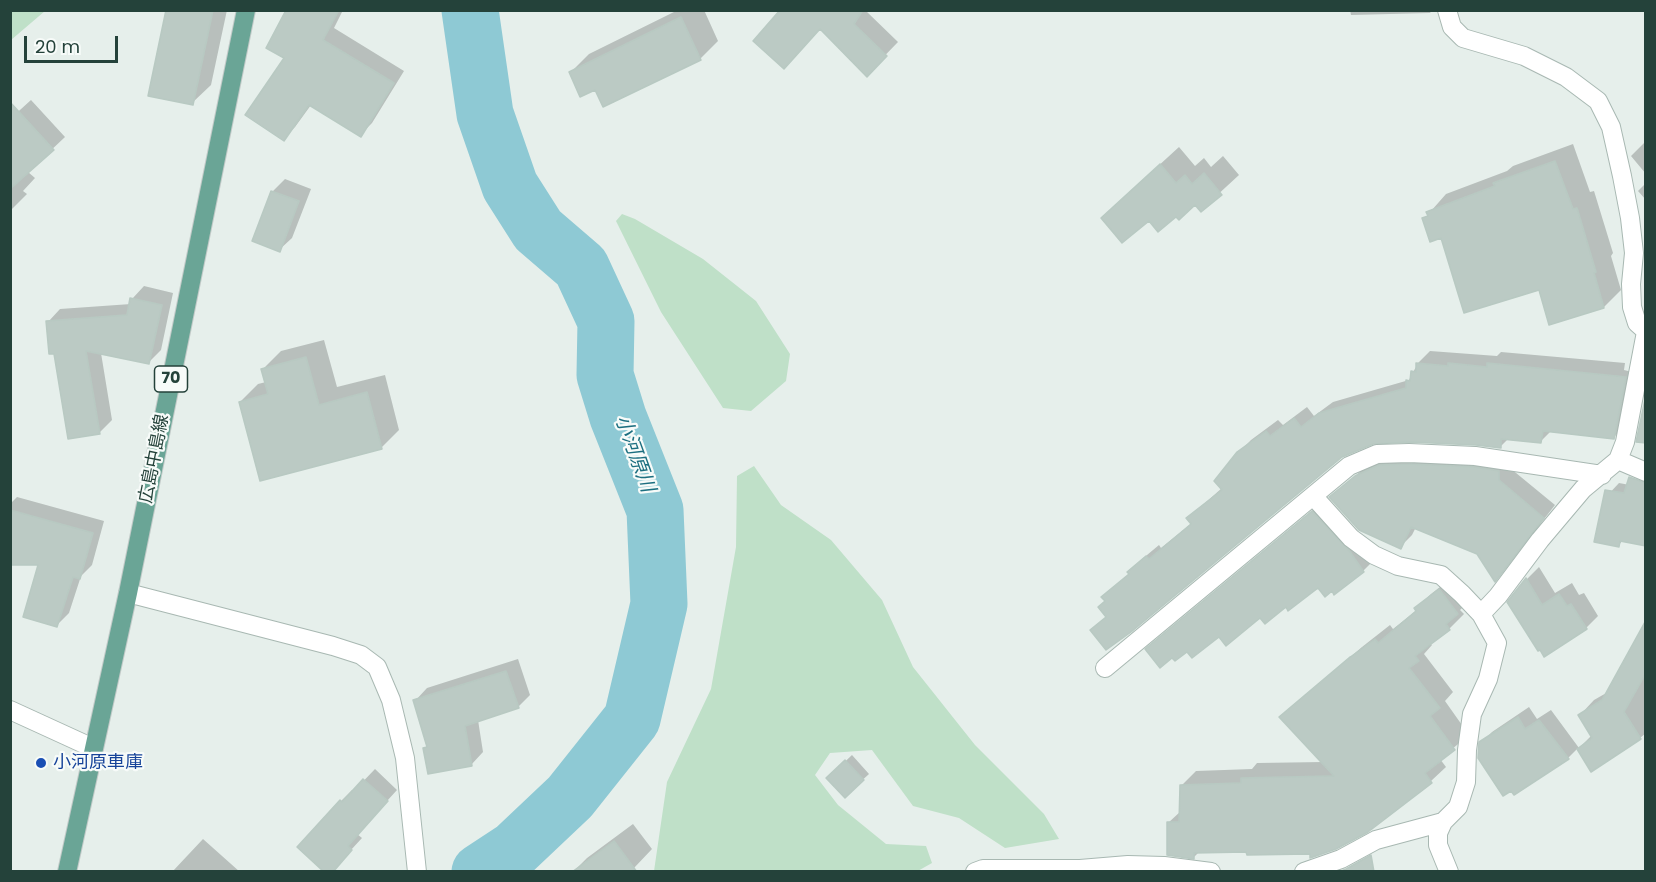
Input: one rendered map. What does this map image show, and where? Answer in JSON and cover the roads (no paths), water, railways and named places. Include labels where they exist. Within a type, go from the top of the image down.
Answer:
[{"type":"main road","name":"広島中島線","points":[[67,872],[128,593],[246,10]]},
{"type":"street","points":[[1447,10],[1452,27],[1463,38],[1524,56],[1566,77],[1598,101],[1611,128],[1630,218],[1634,253],[1631,284],[1632,307],[1637,323],[1646,332],[1640,352],[1625,442],[1618,460],[1583,489],[1481,615]]},
{"type":"street","points":[[1105,668],[1349,466],[1377,454],[1475,456],[1602,475]]},
{"type":"street","points":[[1618,460],[1646,472]]},
{"type":"street","points":[[1314,497],[1351,538],[1367,549],[1398,566],[1441,575],[1481,615],[1497,643],[1488,680],[1472,714],[1467,750],[1466,782],[1458,807],[1443,822],[1438,833],[1438,844],[1449,872]]},
{"type":"street","points":[[128,593],[333,646],[361,655],[377,667],[391,700],[405,758],[417,872]]},
{"type":"street","points":[[10,710],[93,748]]},
{"type":"street","points":[[1304,872],[1341,859],[1376,840],[1443,822]]},
{"type":"street","points":[[975,872],[983,869],[1080,869],[1128,865],[1164,866],[1211,872]]},
{"type":"waterway","name":"小河原川","points":[[470,10],[485,114],[510,186],[538,230],[581,267],[606,321],[605,375],[618,417],[655,510],[659,604],[632,719],[570,797],[515,849],[480,872]]},
{"type":"place","name":"小河原車庫","points":[[41,763]]}]
